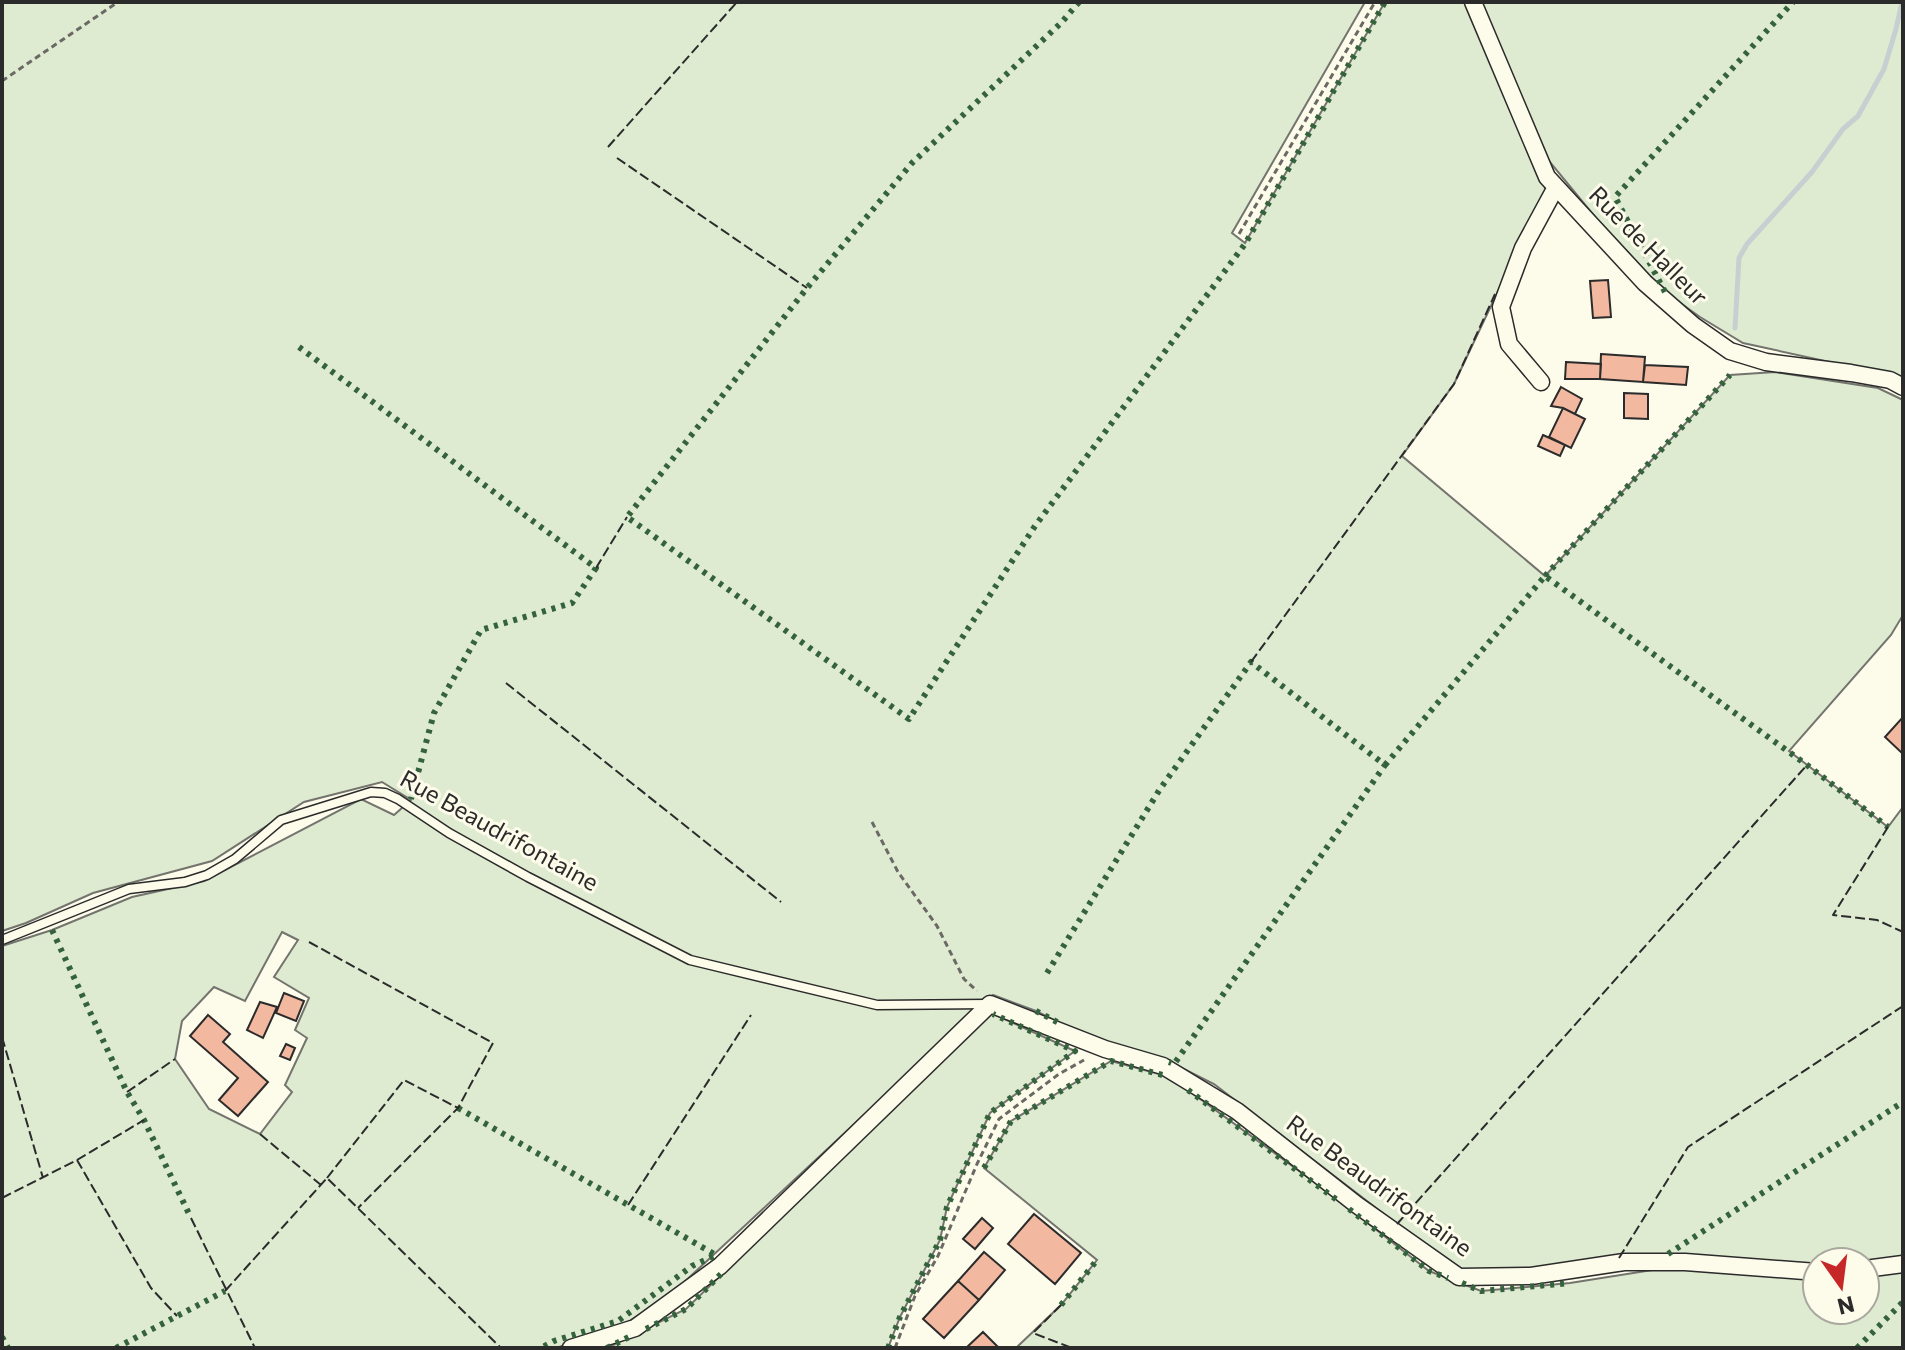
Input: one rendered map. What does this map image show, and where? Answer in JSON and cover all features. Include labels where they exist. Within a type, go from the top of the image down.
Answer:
[{"type":"street","name":"Rue de Halleur","points":[[1473,2],[1547,177],[1645,283],[1693,325],[1730,351],[1766,362],[1890,380],[1903,387]]},
{"type":"street","points":[[1541,382],[1509,344],[1501,307],[1523,248],[1556,187]]},
{"type":"street","points":[[571,1348],[635,1328],[720,1266],[990,1004]]},
{"type":"street","name":"Rue Beaudrifontaine","points":[[990,1004],[1105,1049],[1163,1066],[1237,1111],[1357,1205],[1459,1277],[1531,1276],[1624,1262],[1685,1262],[1801,1271]]},
{"type":"street","points":[[1881,1267],[1903,1264]]},
{"type":"lane","name":"Rue Beaudrifontaine","points":[[2,940],[129,889],[185,882],[207,875],[235,859],[281,820],[371,792],[385,793],[398,799],[449,833],[528,877],[690,960],[877,1005],[990,1004]]},
{"type":"path","points":[[2,81],[118,2]]},
{"type":"path","points":[[1239,234],[1375,2]]},
{"type":"path","points":[[872,822],[898,872],[937,926],[964,979],[990,1004]]},
{"type":"path","points":[[895,1348],[915,1296],[938,1256],[999,1119],[1059,1074],[1105,1049]]},
{"type":"green space","points":[[2,2],[1365,2],[1232,233],[1245,243],[1385,2],[1466,2],[1546,190],[1454,384],[1402,456],[1545,576],[1730,375],[1775,372],[1878,388],[1903,400],[1903,615],[1891,635],[1789,751],[1888,827],[1903,807],[1903,1262],[1881,1262],[1881,1246],[1801,1246],[1801,1266],[1668,1254],[1520,1272],[1465,1271],[1397,1224],[1214,1084],[1174,1064],[1080,1033],[1036,1011],[993,995],[666,1299],[619,1327],[556,1348],[2,1348],[2,946],[52,930],[132,897],[204,881],[361,799],[394,815],[411,800],[382,782],[304,802],[212,861],[93,893],[2,931]],"holes":[[[282,932],[298,940],[274,977],[309,998],[295,1030],[307,1038],[285,1085],[292,1092],[260,1134],[209,1109],[175,1059],[182,1021],[214,987],[245,1001]]]},
{"type":"green space","points":[[1481,2],[1903,2],[1903,378],[1743,343],[1665,292],[1596,218],[1549,161]]},
{"type":"green space","points":[[991,1013],[1075,1051],[990,1113],[947,1207],[940,1240],[900,1317],[888,1348],[607,1348],[686,1309]]},
{"type":"green space","points":[[1111,1061],[1170,1077],[1332,1195],[1429,1271],[1481,1291],[1570,1283],[1665,1268],[1801,1278],[1801,1326],[1881,1326],[1881,1274],[1903,1271],[1903,1348],[1016,1348],[1061,1305],[1097,1260],[984,1168],[1011,1121]]},
{"type":"building","points":[[1608,280],[1611,317],[1593,318],[1590,281]]},
{"type":"building","points":[[1601,354],[1645,357],[1643,382],[1600,379]]},
{"type":"building","points":[[1566,362],[1601,364],[1600,379],[1565,379]]},
{"type":"building","points":[[1645,365],[1688,367],[1686,385],[1643,382]]},
{"type":"building","points":[[1561,387],[1582,399],[1575,414],[1551,406]]},
{"type":"building","points":[[1624,393],[1648,394],[1648,419],[1624,418]]},
{"type":"building","points":[[1563,408],[1585,419],[1571,448],[1549,437]]},
{"type":"building","points":[[1543,435],[1565,445],[1560,456],[1538,446]]},
{"type":"building","points":[[1903,717],[1903,754],[1885,737]]},
{"type":"building","points":[[284,993],[304,1001],[296,1021],[276,1013]]},
{"type":"building","points":[[260,1002],[277,1007],[263,1038],[247,1030]]},
{"type":"building","points":[[208,1015],[230,1034],[223,1042],[268,1082],[238,1116],[219,1100],[238,1078],[190,1036]]},
{"type":"building","points":[[286,1044],[295,1048],[290,1060],[280,1056]]},
{"type":"building","points":[[1034,1214],[1081,1253],[1055,1284],[1008,1244]]},
{"type":"building","points":[[982,1218],[993,1228],[975,1249],[963,1239]]},
{"type":"building","points":[[984,1252],[1005,1270],[979,1300],[958,1281]]},
{"type":"building","points":[[958,1281],[979,1300],[944,1338],[923,1319]]},
{"type":"building","points":[[983,1332],[999,1348],[966,1348]]},
{"type":"waterway","points":[[1735,328],[1739,258],[1747,244],[1812,172],[1843,129],[1858,116],[1884,69],[1902,2]]},
{"type":"hedge","points":[[1079,2],[1062,22],[912,163],[807,288],[627,517],[909,719],[1035,526],[1245,244],[1385,2]]},
{"type":"hedge","points":[[1665,292],[1615,197],[1793,2]]},
{"type":"hedge","points":[[299,347],[596,568],[572,603],[481,630],[434,713],[411,799]]},
{"type":"hedge","points":[[1545,576],[1730,375]]},
{"type":"hedge","points":[[1385,765],[1545,576],[1888,827]]},
{"type":"hedge","points":[[1047,973],[1160,789],[1251,662],[1385,765],[1174,1064],[1169,1062]]},
{"type":"hedge","points":[[52,930],[127,1092],[144,1120],[191,1218]]},
{"type":"hedge","points":[[1036,1011],[1061,1024]]},
{"type":"hedge","points":[[888,1348],[900,1317],[940,1240],[947,1207],[990,1113],[1075,1051],[993,1014]]},
{"type":"hedge","points":[[984,1168],[1011,1121],[1111,1061],[1166,1076]]},
{"type":"hedge","points":[[1188,1090],[1337,1200]]},
{"type":"hedge","points":[[1668,1254],[1903,1102]]},
{"type":"hedge","points":[[458,1108],[716,1255],[692,1266],[618,1321],[541,1348]]},
{"type":"hedge","points":[[1349,1209],[1429,1271],[1448,1278]]},
{"type":"hedge","points":[[1061,1305],[1097,1260]]},
{"type":"hedge","points":[[646,1329],[686,1309],[723,1272]]},
{"type":"hedge","points":[[1462,1283],[1481,1291],[1570,1283]]},
{"type":"hedge","points":[[116,1348],[225,1291]]},
{"type":"hedge","points":[[1857,1348],[1903,1302]]},
{"type":"hedge","points":[[2,1337],[8,1348]]},
{"type":"hedge","points":[[607,1348],[629,1337]]},
{"type":"fence","points":[[608,147],[737,2]]},
{"type":"fence","points":[[617,158],[807,288]]},
{"type":"fence","points":[[1251,662],[1454,384],[1495,294]]},
{"type":"fence","points":[[596,568],[627,517]]},
{"type":"fence","points":[[506,683],[781,902]]},
{"type":"fence","points":[[1397,1224],[1807,765]]},
{"type":"fence","points":[[1888,827],[1833,915],[1877,920],[1903,932]]},
{"type":"fence","points":[[309,942],[493,1043],[458,1108]]},
{"type":"fence","points":[[1619,1258],[1688,1147],[1903,1006]]},
{"type":"fence","points":[[628,1205],[751,1015]]},
{"type":"fence","points":[[2,1037],[43,1178]]},
{"type":"fence","points":[[127,1092],[175,1059]]},
{"type":"fence","points":[[327,1178],[404,1080],[458,1108],[358,1208]]},
{"type":"fence","points":[[77,1160],[144,1120]]},
{"type":"fence","points":[[260,1134],[321,1185]]},
{"type":"fence","points":[[2,1198],[77,1160],[151,1288],[177,1316]]},
{"type":"fence","points":[[225,1291],[327,1178],[501,1348]]},
{"type":"fence","points":[[191,1218],[255,1348]]},
{"type":"fence","points":[[1061,1305],[1033,1333],[1072,1348]]}]
